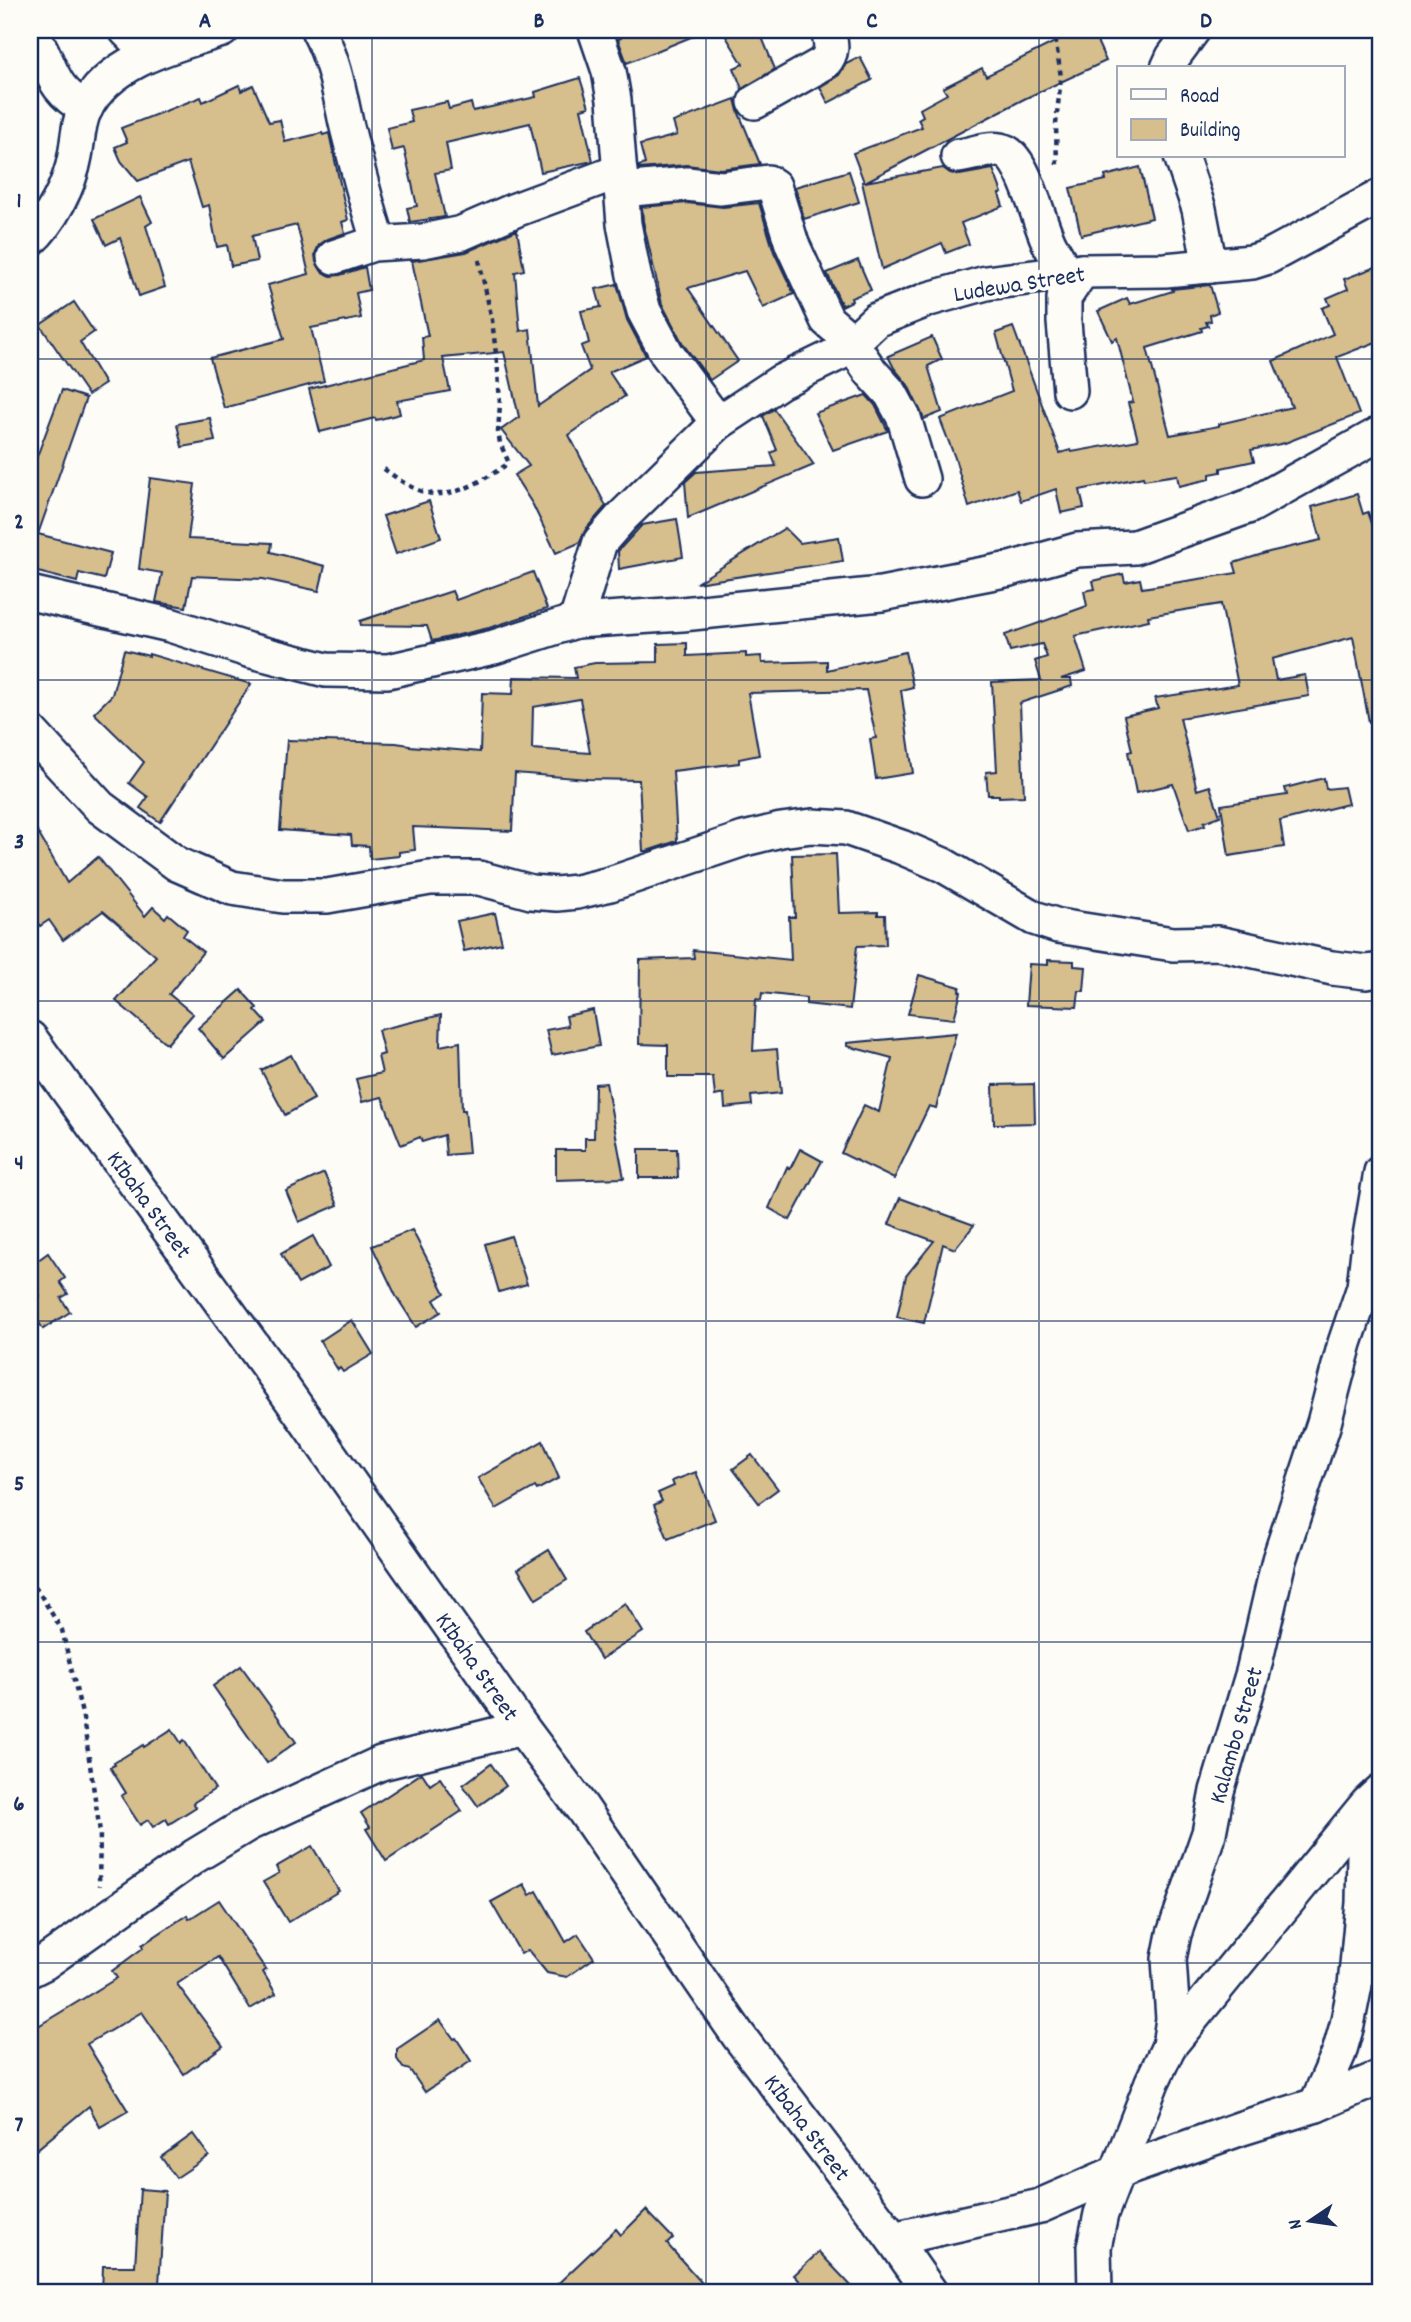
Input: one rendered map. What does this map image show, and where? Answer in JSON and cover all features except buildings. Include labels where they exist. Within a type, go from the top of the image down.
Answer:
[{"type":"street","points":[[125,30],[157,51]]},
{"type":"street","points":[[30,240],[44,227],[55,209],[75,160],[79,130],[86,108],[114,75],[157,51],[222,30]]},
{"type":"street","points":[[318,30],[337,79],[366,202],[379,243]]},
{"type":"street","points":[[594,30],[609,71],[614,100],[624,224],[634,275],[649,323],[667,354],[718,424]]},
{"type":"street","points":[[755,102],[824,63],[830,56],[832,46],[828,30]]},
{"type":"street","points":[[1169,66],[1193,30]]},
{"type":"street","points":[[30,31],[61,89],[69,99],[86,108]]},
{"type":"street","points":[[958,156],[993,149],[1009,155],[1023,177],[1049,243],[1074,272],[1064,298],[1070,391]]},
{"type":"street","points":[[1182,158],[1199,209],[1210,266]]},
{"type":"street","points":[[334,257],[379,243],[423,241],[472,229],[515,210],[620,181],[722,188],[768,182],[774,186],[792,244],[827,320],[842,332],[891,394],[904,418],[922,479]]},
{"type":"street","name":"Ludewa Street","points":[[576,621],[600,542],[622,517],[718,424],[780,382],[830,359],[851,345],[876,320],[929,299],[986,283],[1074,272],[1165,270],[1252,262],[1268,257],[1381,197]]},
{"type":"street","points":[[30,593],[170,625],[248,650],[326,670],[388,671],[494,647],[576,621],[682,614],[881,594],[1010,569],[1077,550],[1135,547],[1251,506],[1381,433]]},
{"type":"street","points":[[30,731],[100,807],[177,864],[232,888],[284,896],[327,896],[430,878],[479,878],[531,892],[577,892],[610,884],[744,839],[781,830],[812,826],[835,827],[864,834],[943,865],[1034,918],[1058,926],[1173,944],[1218,943],[1332,968],[1366,972],[1381,970]]},
{"type":"street","name":"KIbaha Street","points":[[30,1038],[274,1375],[522,1728],[582,1808],[738,2035],[930,2292]]},
{"type":"street","name":"Kalambo Street","points":[[1102,2289],[1094,2247],[1101,2214],[1152,2082],[1169,2046],[1173,2019],[1169,1959],[1174,1934],[1209,1833],[1217,1791],[1253,1672],[1279,1560],[1324,1423],[1345,1343],[1375,1249],[1381,1172]]},
{"type":"street","points":[[30,1970],[44,1963],[195,1856],[248,1824],[381,1763],[522,1728]]},
{"type":"street","points":[[1169,2046],[1367,1804],[1381,1791]]},
{"type":"street","points":[[1316,2105],[1348,2025],[1363,1903],[1364,1853],[1381,1805]]},
{"type":"street","points":[[893,2239],[1040,2206],[1118,2172],[1316,2105],[1381,2077]]},
{"type":"path","points":[[1054,30],[1061,77],[1056,124],[1057,179]]},
{"type":"path","points":[[384,468],[421,491],[438,494],[476,483],[506,466],[508,461],[498,432],[500,404],[492,320],[472,229]]},
{"type":"path","points":[[30,1577],[61,1630],[83,1718],[100,1832],[95,1925]]}]
